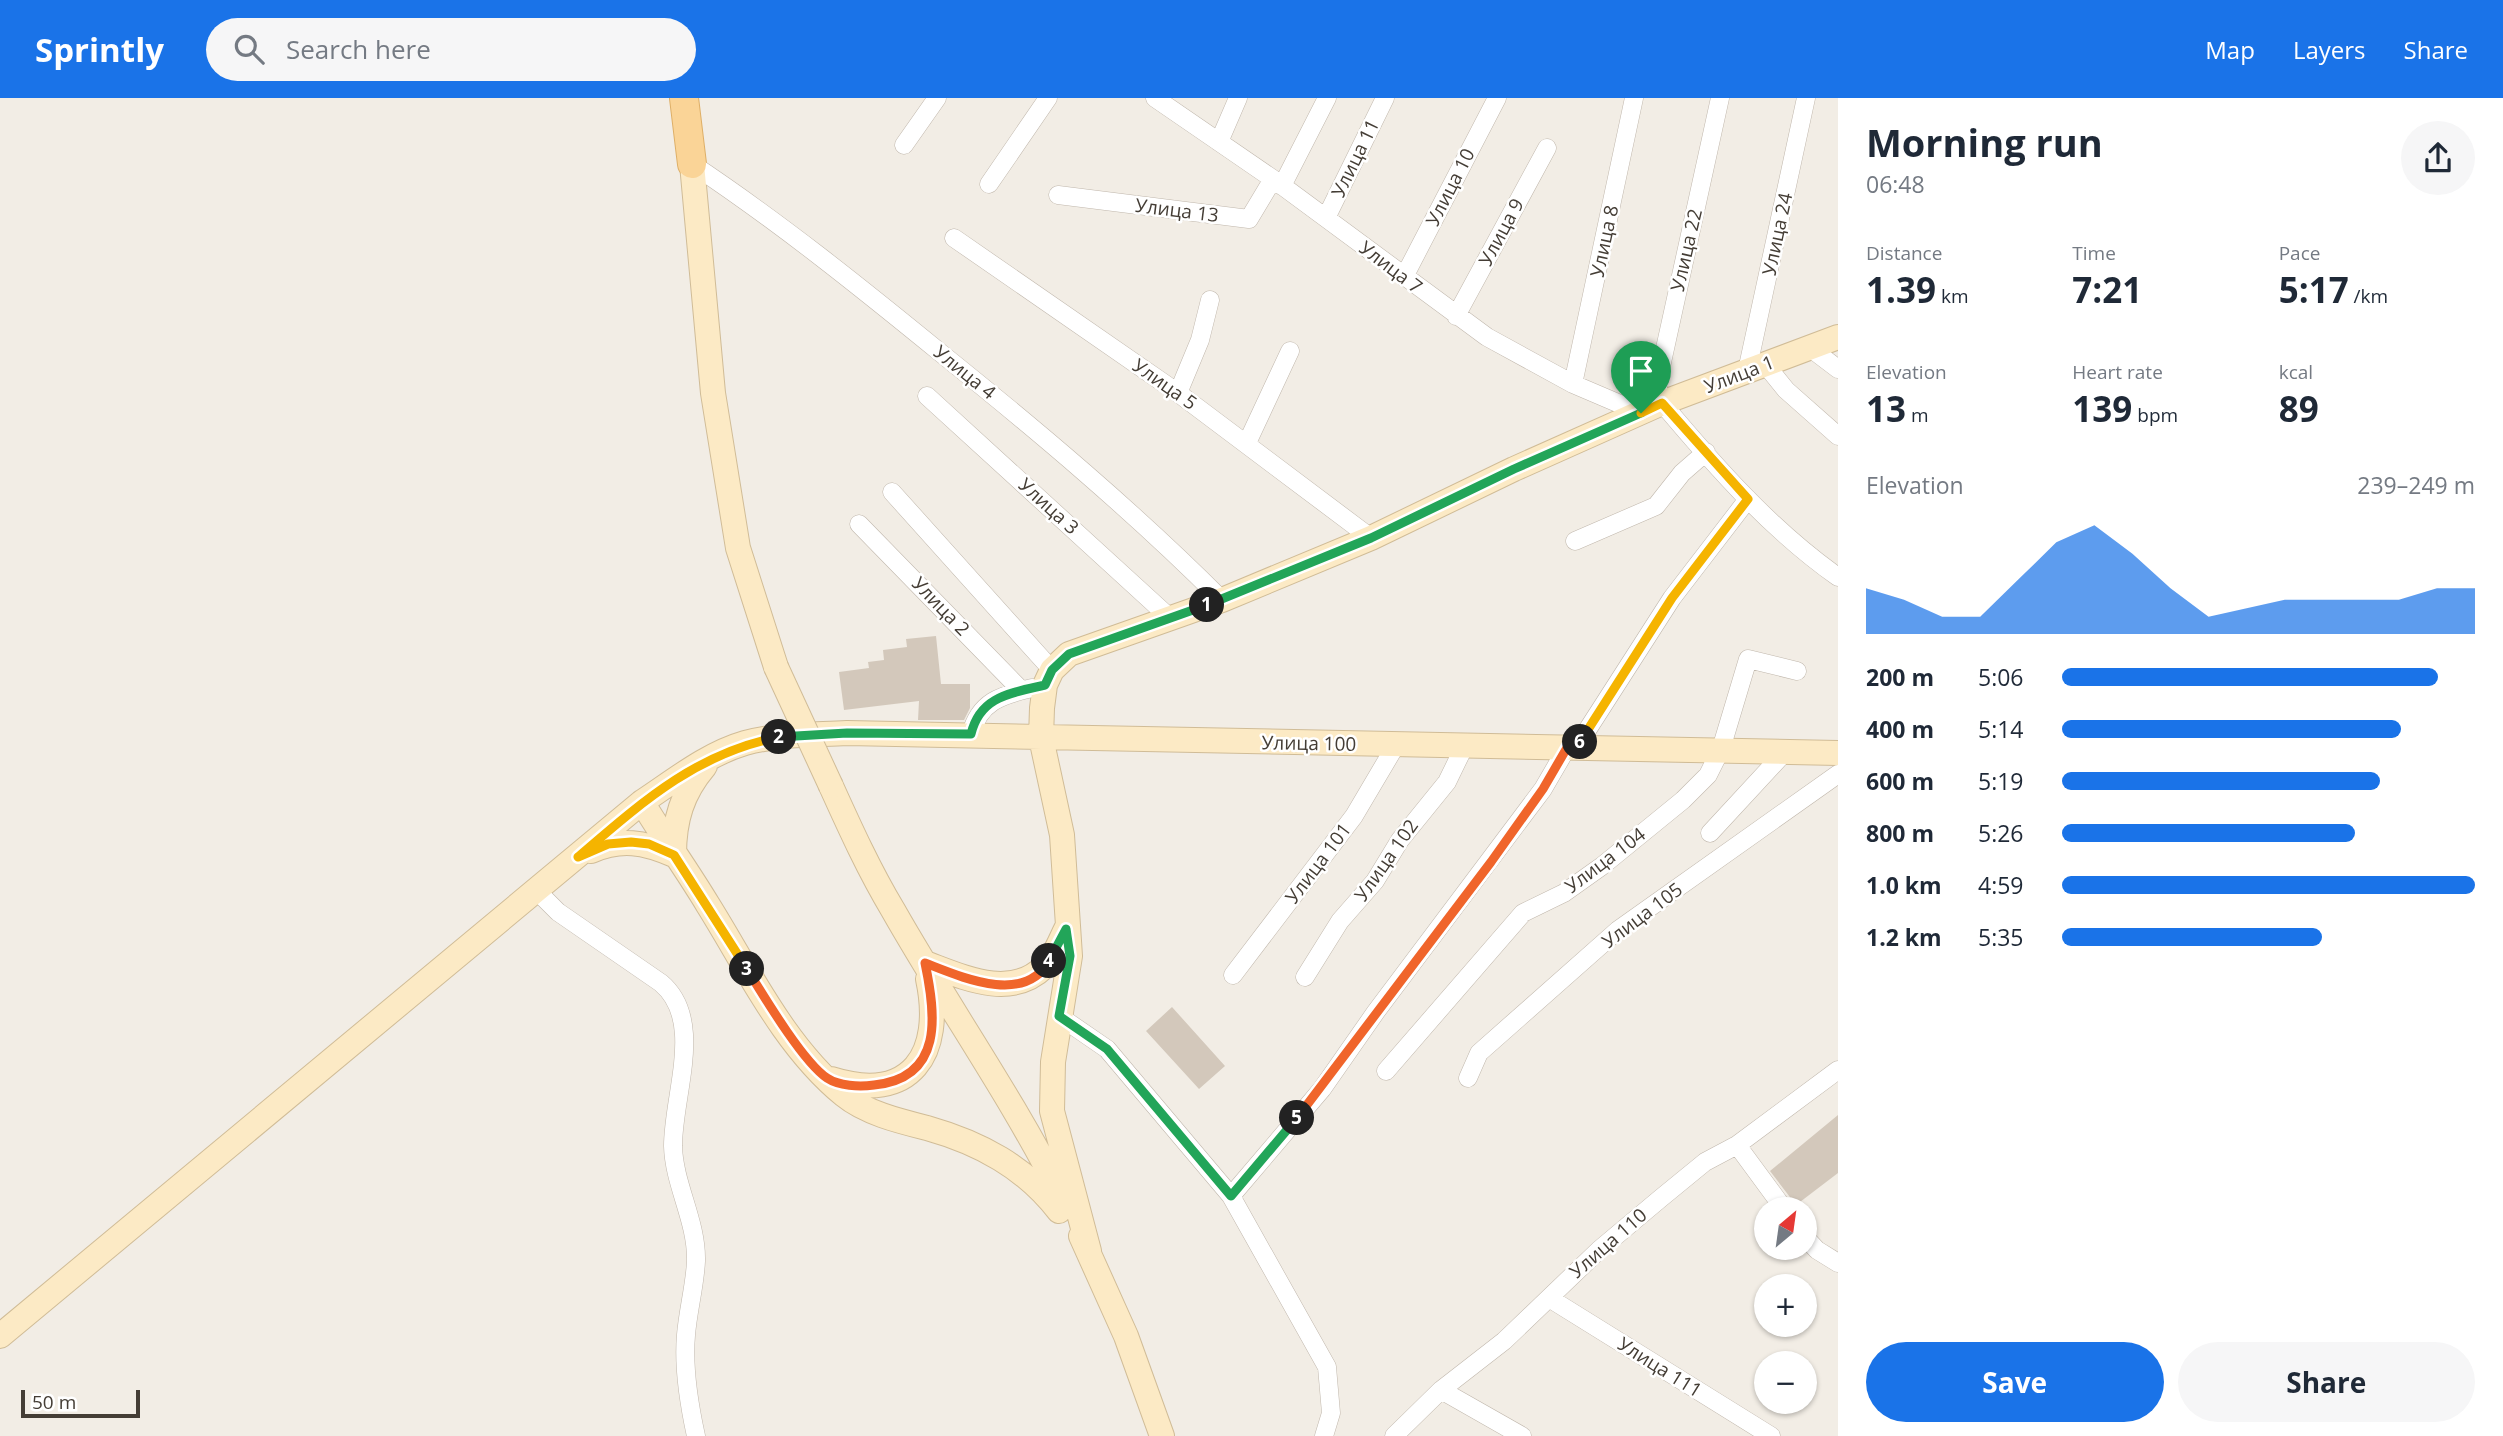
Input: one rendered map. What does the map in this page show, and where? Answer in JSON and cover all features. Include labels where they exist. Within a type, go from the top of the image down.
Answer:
[{"type":"main road","points":[[684,98],[713,393],[738,548],[776,667],[860,850],[1048,1168],[1089,1251],[1126,1336],[1162,1436]]},
{"type":"main road","points":[[692,98],[692,164]]},
{"type":"main road","name":"Улица 1","points":[[1049,678],[1069,654],[1222,600],[1371,538],[1514,469],[1652,408],[1838,337]]},
{"type":"main road","points":[[1049,678],[1041,737],[1062,835],[1066,929],[1070,956],[1053,1062],[1052,1111],[1089,1251]]},
{"type":"main road","name":"Улица 100","points":[[0,1336],[642,802],[715,755],[744,744],[779,737],[847,733],[1838,752]]},
{"type":"main road","points":[[674,855],[674,827],[680,806],[691,783],[715,755]]},
{"type":"main road","points":[[642,802],[772,1009],[844,1096],[865,1108],[977,1145],[1014,1166],[1042,1189],[1089,1251]]},
{"type":"main road","points":[[578,857],[608,844],[631,842],[649,844],[674,855]]},
{"type":"main road","points":[[925,963],[979,983],[1004,984],[1028,979],[1046,966],[1066,929]]},
{"type":"main road","points":[[827,1078],[857,1087],[882,1084],[908,1074],[924,1057],[933,1036],[934,1005],[925,963]]},
{"type":"street","points":[[904,145],[937,98]]},
{"type":"street","points":[[989,184],[1048,98]]},
{"type":"street","name":"Улица 7","points":[[1155,98],[1180,106],[1219,142],[1278,182],[1487,337],[1573,384],[1652,408]]},
{"type":"street","points":[[1219,142],[1238,98]]},
{"type":"street","points":[[1278,182],[1327,98]]},
{"type":"street","name":"Улица 11","points":[[1326,218],[1385,98]]},
{"type":"street","name":"Улица 10","points":[[1404,277],[1497,98]]},
{"type":"street","name":"Улица 8","points":[[1573,384],[1634,98]]},
{"type":"street","name":"Улица 22","points":[[1652,408],[1720,98]]},
{"type":"street","name":"Улица 24","points":[[1756,367],[1806,98]]},
{"type":"street","name":"Улица 9","points":[[1456,316],[1547,148]]},
{"type":"street","name":"Улица 4","points":[[692,164],[767,214],[1028,423],[1163,541],[1222,600]]},
{"type":"street","name":"Улица 13","points":[[1058,195],[1249,219],[1278,182]]},
{"type":"street","name":"Улица 5","points":[[954,238],[1178,393],[1371,538]]},
{"type":"street","points":[[1178,393],[1200,340],[1210,299]]},
{"type":"street","points":[[1809,347],[1838,369]]},
{"type":"street","points":[[1247,443],[1290,351]]},
{"type":"street","points":[[1756,367],[1838,436]]},
{"type":"street","name":"Улица 3","points":[[927,396],[1170,618]]},
{"type":"street","points":[[1652,408],[1706,452],[1748,499],[1793,543],[1838,577]]},
{"type":"street","points":[[1575,541],[1656,506],[1682,473],[1706,452]]},
{"type":"street","points":[[892,492],[1049,678],[986,704],[975,717],[971,734]]},
{"type":"street","points":[[1231,1196],[1322,1089],[1375,1013],[1521,820],[1672,598],[1748,499]]},
{"type":"street","name":"Улица 2","points":[[859,524],[1020,691]]},
{"type":"street","name":"Улица 104","points":[[1386,1071],[1523,913],[1564,893],[1683,800],[1708,775],[1721,749],[1748,659],[1797,671]]},
{"type":"street","name":"Улица 102","points":[[1305,976],[1340,921],[1375,881],[1400,840],[1447,782],[1466,743]]},
{"type":"street","name":"Улица 101","points":[[1233,975],[1354,816],[1396,745]]},
{"type":"street","points":[[1710,833],[1784,753]]},
{"type":"street","name":"Улица 105","points":[[1468,1078],[1479,1053],[1618,930],[1838,774]]},
{"type":"street","points":[[537,891],[558,912],[661,983],[674,994],[681,1009],[686,1034],[673,1148],[694,1240],[696,1262],[685,1356],[696,1436]]},
{"type":"street","points":[[1059,1016],[1107,1049],[1231,1196],[1327,1367],[1331,1413],[1324,1436]]},
{"type":"street","name":"Улица 110","points":[[1394,1436],[1441,1390],[1504,1341],[1599,1250],[1696,1169],[1737,1145],[1838,1070]]},
{"type":"street","points":[[1737,1145],[1775,1197]]},
{"type":"street","points":[[1817,1250],[1838,1264]]},
{"type":"street","name":"Улица 111","points":[[1549,1298],[1771,1436]]},
{"type":"street","points":[[1441,1390],[1522,1436]]},
{"type":"building","points":[[936,636],[941,684],[970,684],[970,708],[964,720],[918,720],[919,701],[844,710],[839,672],[869,668],[868,662],[884,660],[883,650],[907,647],[906,639]]},
{"type":"building","points":[[1172,1007],[1225,1066],[1199,1089],[1146,1031]]},
{"type":"building","points":[[1838,1115],[1838,1173],[1806,1197],[1790,1197],[1770,1171]]},
{"type":"route","points":[[1662,403],[1748,499],[1672,598],[1618,678],[1577,746],[1568,746],[1543,789],[1491,862],[1426,944],[1322,1089],[1231,1196],[1107,1049],[1059,1016],[1070,956],[1066,929],[1046,966],[1028,979],[1004,984],[979,983],[925,963],[934,1005],[933,1036],[924,1057],[908,1074],[882,1084],[857,1087],[827,1078],[801,1048],[772,1009],[674,855],[649,844],[631,842],[608,844],[578,857],[642,802],[715,755],[744,744],[779,737],[847,733],[971,734],[975,717],[986,704],[1045,685],[1052,670],[1069,654],[1112,636],[1222,600],[1371,538],[1514,469],[1641,413],[1662,403]]}]
